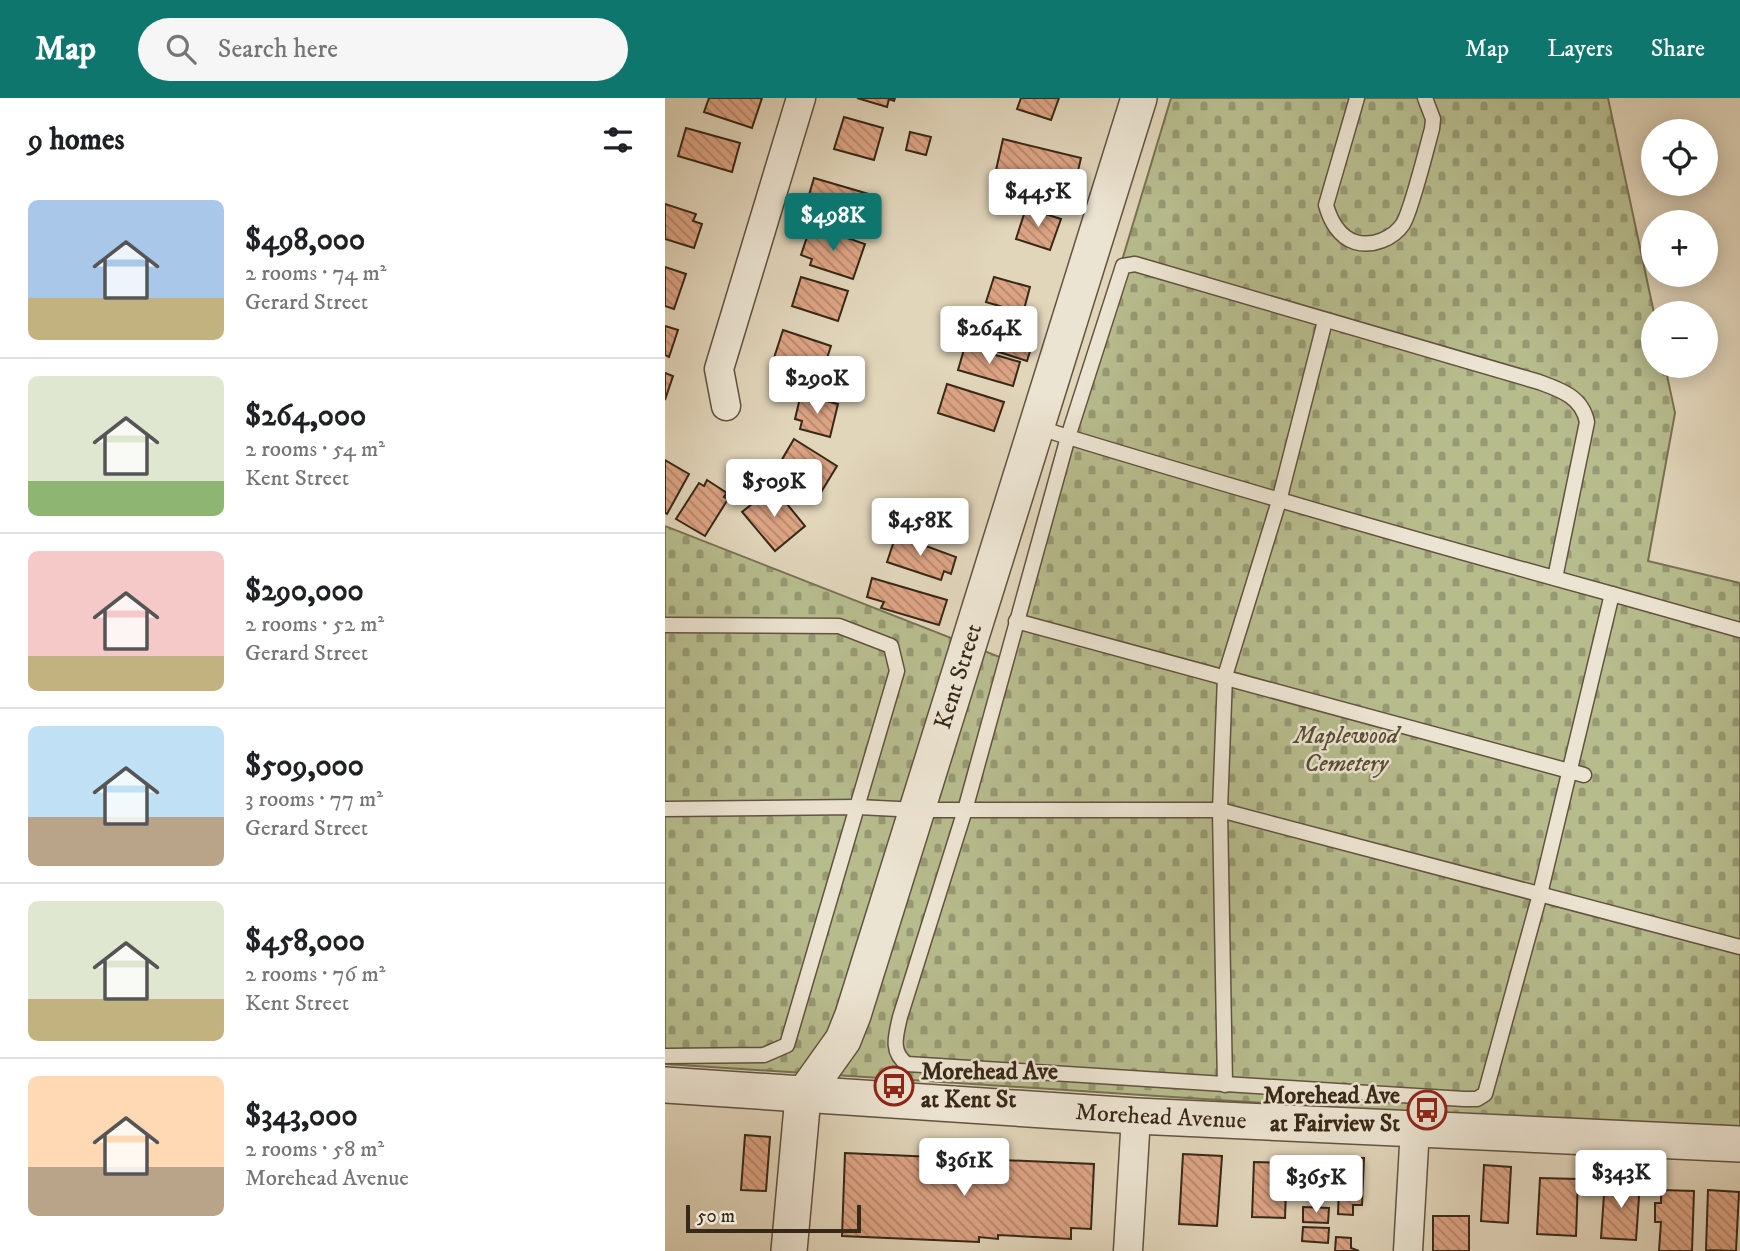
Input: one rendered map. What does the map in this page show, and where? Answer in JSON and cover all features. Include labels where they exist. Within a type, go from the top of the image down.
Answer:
[{"type":"street","points":[[726,406],[719,369],[800,98]]},
{"type":"street","name":"Kent Street","points":[[803,1096],[843,1040],[849,1027],[918,810],[1053,432],[1139,98]]},
{"type":"street","name":"Morehead Avenue","points":[[665,1085],[1136,1116],[1740,1144]]},
{"type":"street","points":[[789,1251],[803,1096]]},
{"type":"street","points":[[1128,1251],[1136,1116]]},
{"type":"street","points":[[1408,1251],[1415,1128]]},
{"type":"lane","points":[[1357,98],[1326,205],[1340,232],[1351,241],[1366,245],[1390,236],[1403,223],[1432,130],[1433,119],[1426,98]]},
{"type":"lane","points":[[1555,579],[1585,444],[1587,422],[1584,409],[1574,399],[1539,382],[1127,264],[1118,274],[1053,432],[1016,621],[965,810],[900,1017],[895,1049],[902,1061],[919,1066],[1464,1099],[1477,1099],[1485,1094],[1540,894],[1577,773],[1612,594]]},
{"type":"lane","points":[[1225,1085],[1220,810],[1225,676],[1279,501],[1325,321]]},
{"type":"lane","points":[[1053,432],[1279,501],[1740,630]]},
{"type":"lane","points":[[1016,621],[1577,773]]},
{"type":"lane","points":[[665,625],[839,626],[891,646],[897,671],[787,1045],[764,1055],[665,1056]]},
{"type":"lane","points":[[665,809],[858,807],[918,810],[1220,810],[1740,947]]},
{"type":"green space","name":"Maplewood Cemetery","points":[[1171,98],[1608,98],[1641,252],[1641,287],[1648,287],[1651,301],[1641,301],[1641,378],[1668,378],[1675,413],[1648,561],[1740,583],[1740,1131],[1572,1123],[665,1064],[665,526],[1002,658]]},
{"type":"building","points":[[709,98],[762,98],[752,128],[704,112]]},
{"type":"building","points":[[857,98],[895,98],[894,101],[889,99],[887,107]]},
{"type":"building","points":[[1021,98],[1059,98],[1051,120],[1017,109]]},
{"type":"building","points":[[844,117],[883,128],[874,160],[834,149]]},
{"type":"building","points":[[686,128],[740,143],[732,172],[678,156]]},
{"type":"building","points":[[910,132],[931,137],[926,155],[906,150]]},
{"type":"building","points":[[1003,139],[1081,158],[1072,196],[1062,194],[1060,200],[1022,191],[1025,177],[996,170]]},
{"type":"building","points":[[814,178],[872,195],[862,226],[805,208]]},
{"type":"building","points":[[665,204],[696,214],[693,221],[702,224],[694,248],[665,239]]},
{"type":"building","points":[[1026,208],[1061,219],[1050,250],[1016,239]]},
{"type":"building","points":[[818,228],[865,244],[853,279],[810,265],[812,259],[801,255],[809,231],[816,233]]},
{"type":"building","points":[[665,267],[686,274],[674,309],[665,306]]},
{"type":"building","points":[[801,277],[848,291],[838,321],[792,306]]},
{"type":"building","points":[[994,277],[1030,287],[1023,313],[986,302]]},
{"type":"building","points":[[976,318],[1035,336],[1027,361],[968,342]]},
{"type":"building","points":[[665,326],[678,330],[669,357],[665,355]]},
{"type":"building","points":[[783,330],[831,346],[820,379],[772,364]]},
{"type":"building","points":[[965,346],[1020,362],[1013,386],[958,370]]},
{"type":"building","points":[[665,373],[673,376],[665,400]]},
{"type":"building","points":[[947,384],[1004,402],[994,431],[938,413]]},
{"type":"building","points":[[810,397],[838,404],[830,437],[800,429],[802,421],[795,419],[800,398],[807,400]]},
{"type":"building","points":[[794,439],[837,466],[820,494],[777,468]]},
{"type":"building","points":[[665,460],[689,474],[667,514],[665,513]]},
{"type":"building","points":[[707,480],[727,493],[724,497],[728,499],[705,536],[676,519],[699,483],[704,486]]},
{"type":"building","points":[[773,487],[805,526],[775,551],[742,512]]},
{"type":"building","points":[[896,535],[956,557],[951,574],[944,571],[941,580],[887,562]]},
{"type":"building","points":[[872,578],[947,600],[939,625],[881,608],[884,602],[867,597]]},
{"type":"building","points":[[745,1135],[770,1137],[766,1191],[741,1190]]},
{"type":"building","points":[[845,1153],[1094,1164],[1091,1229],[1071,1228],[1071,1239],[998,1235],[998,1239],[979,1237],[979,1242],[842,1236]]},
{"type":"building","points":[[1183,1154],[1222,1156],[1217,1226],[1179,1224]]},
{"type":"building","points":[[1340,1158],[1364,1158],[1362,1205],[1353,1205],[1353,1215],[1338,1214]]},
{"type":"building","points":[[1254,1162],[1287,1163],[1285,1218],[1252,1217]]},
{"type":"building","points":[[1484,1165],[1511,1167],[1508,1223],[1481,1221]]},
{"type":"building","points":[[1540,1178],[1578,1179],[1576,1236],[1537,1234]]},
{"type":"building","points":[[1605,1180],[1640,1182],[1636,1240],[1601,1238]]},
{"type":"building","points":[[1661,1190],[1694,1191],[1692,1251],[1659,1251],[1661,1222],[1655,1222],[1655,1203],[1661,1203]]},
{"type":"building","points":[[1708,1190],[1739,1192],[1736,1251],[1706,1250]]},
{"type":"building","points":[[1303,1207],[1329,1208],[1328,1223],[1303,1222]]},
{"type":"building","points":[[1433,1216],[1469,1216],[1469,1251],[1433,1251]]},
{"type":"building","points":[[1303,1227],[1329,1228],[1328,1243],[1302,1241]]},
{"type":"building","points":[[1336,1237],[1351,1238],[1351,1248],[1359,1251],[1335,1251]]},
{"type":"place","name":"Morehead Ave at Kent St","points":[[894,1086]]},
{"type":"place","name":"Morehead Ave at Fairview St","points":[[1427,1110]]}]
